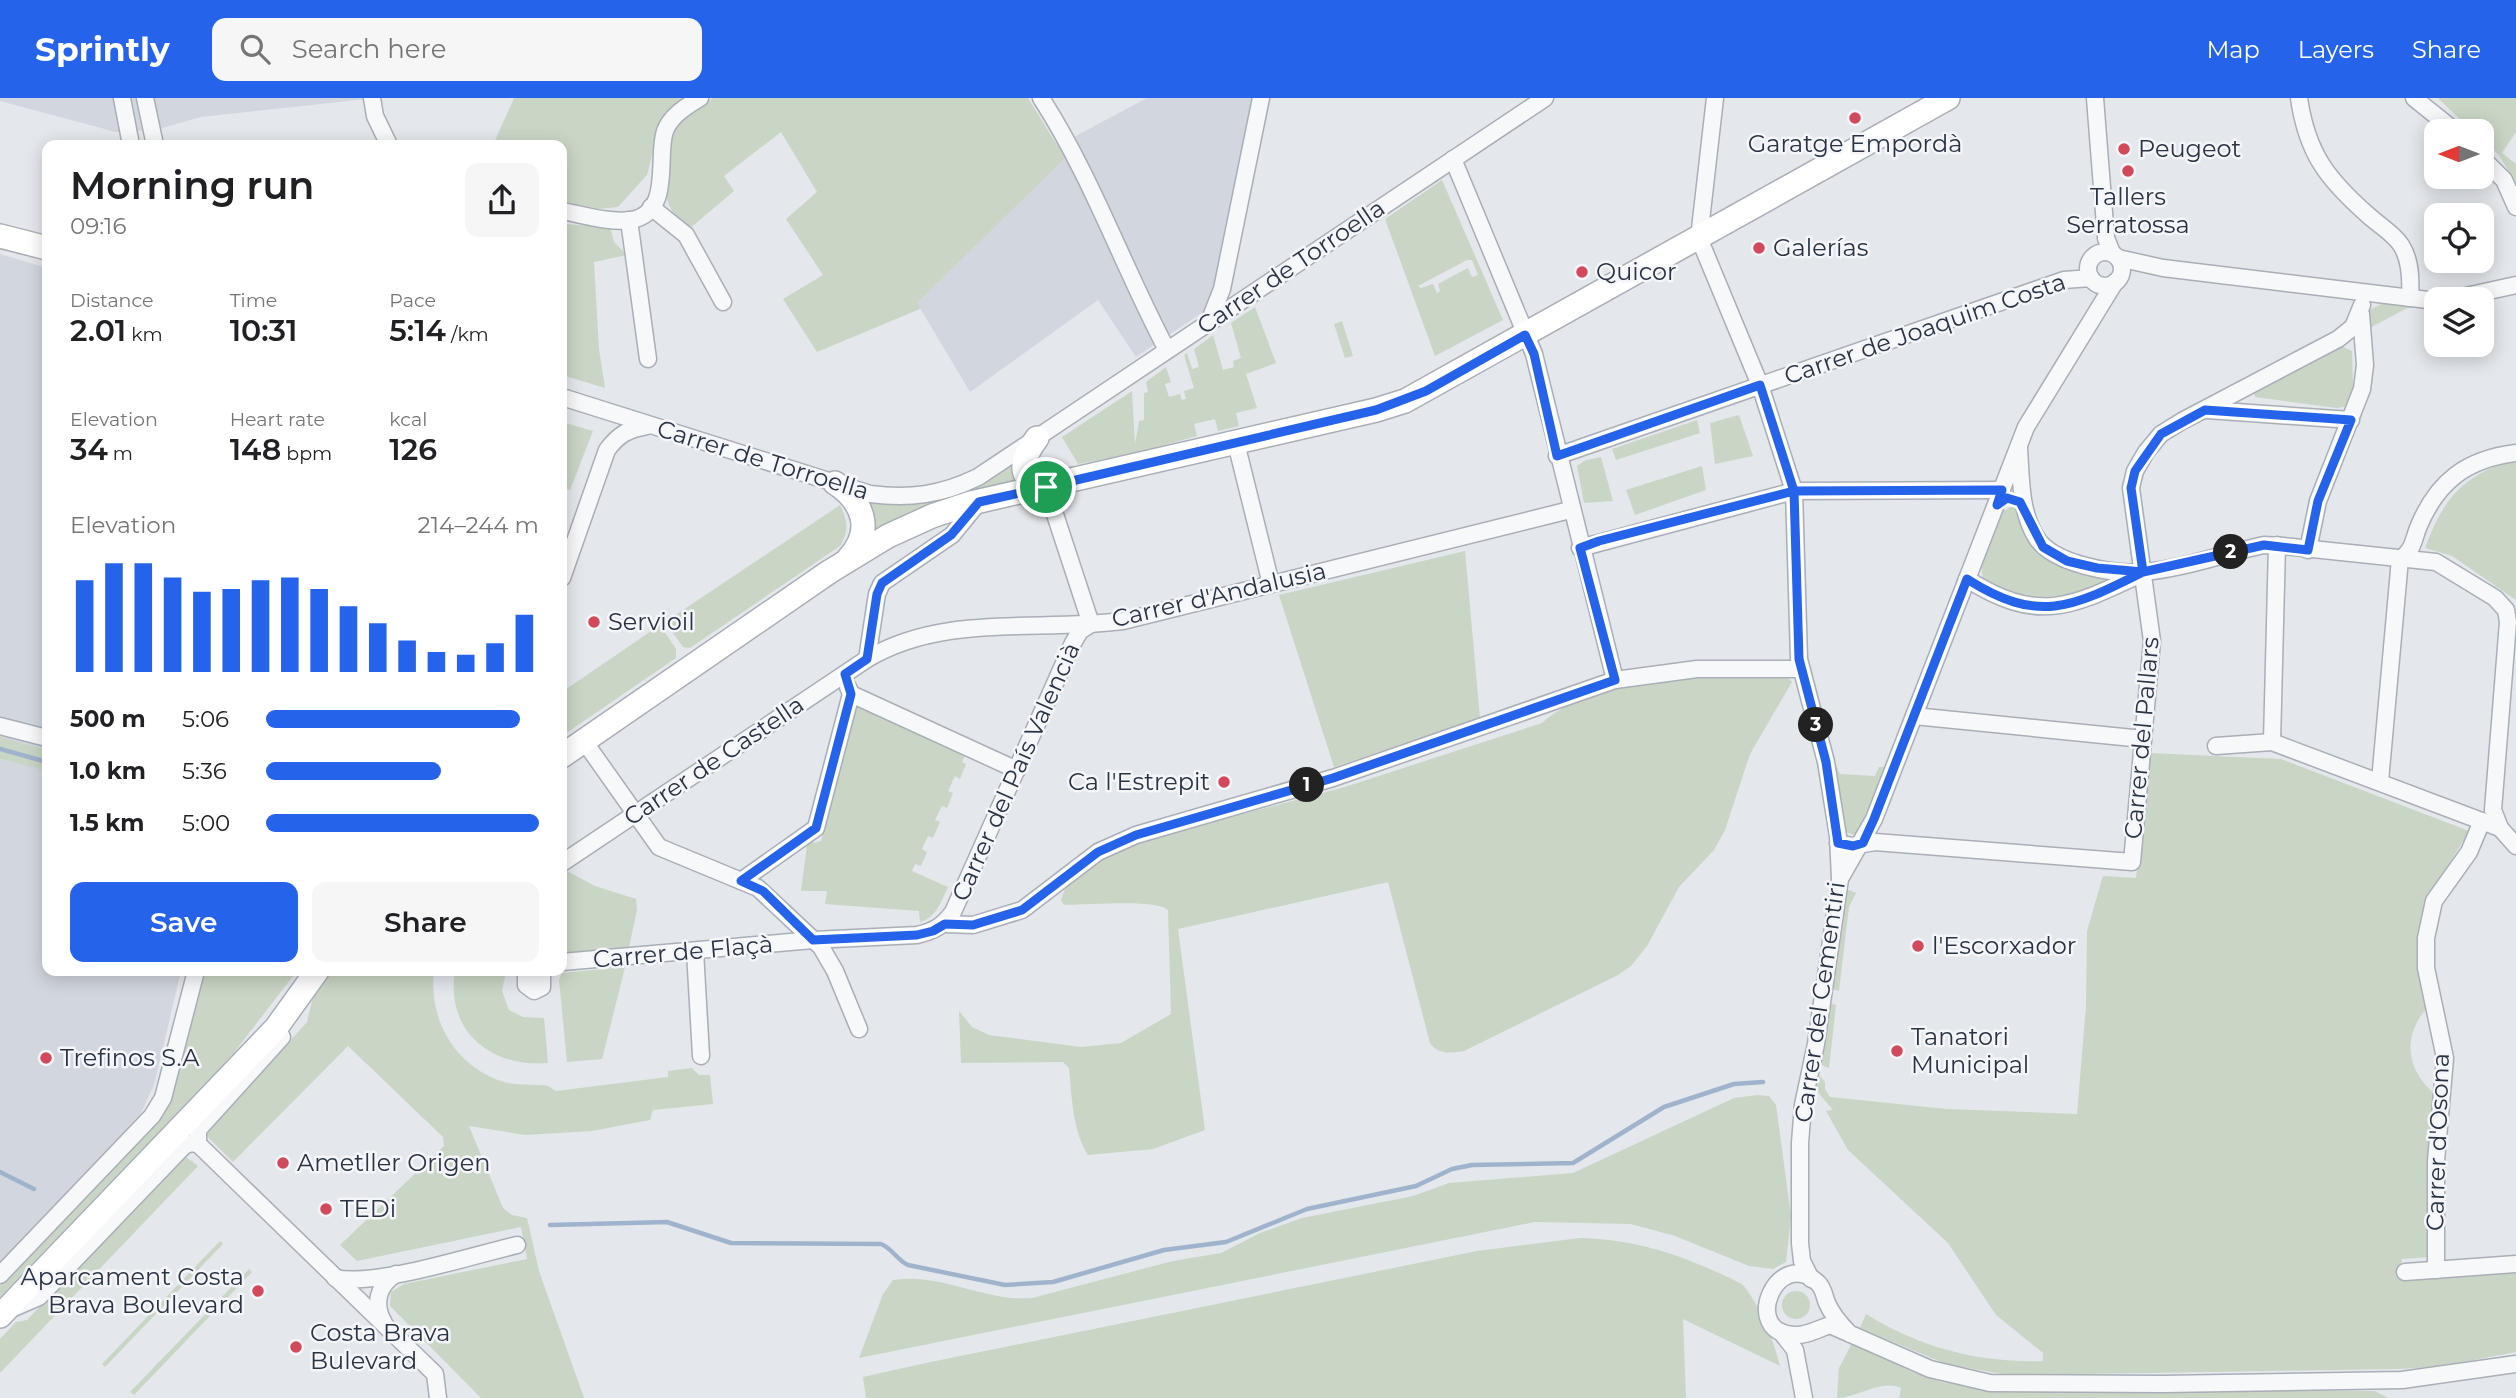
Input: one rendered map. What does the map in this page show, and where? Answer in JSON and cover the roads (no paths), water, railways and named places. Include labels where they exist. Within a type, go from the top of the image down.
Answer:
[{"type":"street","points":[[122,98],[130,140]]},
{"type":"street","points":[[145,98],[154,140]]},
{"type":"street","points":[[372,98],[375,116],[387,140]]},
{"type":"street","points":[[567,212],[629,220],[640,218],[651,207],[661,187],[665,130],[683,108],[700,98]]},
{"type":"street","points":[[1041,98],[1070,144],[1122,262],[1167,350]]},
{"type":"street","points":[[1209,322],[1222,289],[1261,98]]},
{"type":"street","points":[[1492,133],[1524,98]]},
{"type":"street","name":"Carrer de Torroella","points":[[567,399],[870,494],[896,497],[938,493],[978,477],[1545,98]]},
{"type":"street","points":[[1699,238],[1716,98]]},
{"type":"street","points":[[567,753],[888,536],[951,509],[1405,401],[1948,98]]},
{"type":"street","points":[[1840,879],[1863,843],[2037,406],[2108,273],[2095,98]]},
{"type":"street","points":[[2300,98],[2308,139],[2326,173],[2402,247],[2410,275],[2410,298]]},
{"type":"street","points":[[2414,98],[2440,119]]},
{"type":"street","points":[[1453,159],[1534,354],[1570,510],[1615,680]]},
{"type":"street","points":[[2494,170],[2504,180],[2516,207]]},
{"type":"street","points":[[651,207],[686,235],[723,302]]},
{"type":"street","points":[[629,220],[648,359]]},
{"type":"street","points":[[0,236],[42,247]]},
{"type":"street","name":"Carrer del Cementiri","points":[[1699,238],[1760,385],[1794,491],[1801,669],[1826,762],[1838,843],[1840,879],[1816,1044],[1803,1105],[1800,1242],[1802,1261],[1811,1279]]},
{"type":"street","name":"Carrer de Joaquim Costa","points":[[1557,456],[2064,280],[2143,265],[2364,299]]},
{"type":"street","points":[[2494,290],[2516,285]]},
{"type":"street","points":[[2364,299],[2424,300]]},
{"type":"street","points":[[2338,338],[2353,327],[2364,299]]},
{"type":"street","points":[[2308,550],[2318,501],[2362,389],[2365,365],[2360,322],[2364,299]]},
{"type":"street","points":[[2338,338],[2356,345],[2365,365]]},
{"type":"street","name":"Carrer del Pallars","points":[[1863,843],[2132,862],[2152,641],[2132,510],[2131,488],[2135,471],[2161,434],[2338,338]]},
{"type":"street","points":[[2252,384],[2249,398],[2252,405],[2263,413]]},
{"type":"street","points":[[2205,410],[2351,420]]},
{"type":"street","points":[[567,564],[607,450],[617,437],[628,430],[647,426]]},
{"type":"street","points":[[1037,438],[1024,459],[1024,471],[1027,480],[1046,487]]},
{"type":"street","points":[[1236,443],[1271,584]]},
{"type":"street","points":[[2019,449],[2025,509],[2035,536],[2053,554],[2097,568],[2143,572]]},
{"type":"street","points":[[2380,781],[2400,559],[2413,546],[2419,527],[2446,482],[2469,464],[2516,453]]},
{"type":"street","points":[[835,482],[856,501],[864,525],[858,548],[844,564]]},
{"type":"street","points":[[1046,487],[1091,624]]},
{"type":"street","points":[[1580,548],[1794,491],[2014,498],[2025,509]]},
{"type":"street","points":[[867,659],[877,594],[882,583],[951,535],[979,502]]},
{"type":"street","name":"Carrer d'Andalusia","points":[[867,659],[889,645],[932,634],[1016,624],[1091,624],[1123,621],[1570,510]]},
{"type":"street","points":[[1967,579],[1999,599],[2047,607],[2081,601],[2143,572],[2264,545],[2436,562],[2495,598],[2508,615],[2511,651],[2493,810],[2500,828],[2516,846]]},
{"type":"street","points":[[2272,742],[2277,545]]},
{"type":"street","name":"Carrer del País Valencià","points":[[945,924],[953,912],[1073,643],[1080,631],[1091,624]]},
{"type":"street","name":"Carrer de Castella","points":[[567,860],[867,659]]},
{"type":"street","name":"Carrer de Flaçà","points":[[567,962],[813,940],[917,935],[933,931],[945,924],[973,925],[1022,910],[1098,852],[1136,835],[1333,778],[1615,680],[1697,669],[1801,669]]},
{"type":"street","points":[[741,881],[814,831],[851,694],[845,674]]},
{"type":"street","points":[[851,694],[1017,770]]},
{"type":"street","points":[[1914,716],[2143,739]]},
{"type":"street","points":[[3,726],[42,737]]},
{"type":"street","points":[[584,741],[659,847],[763,891],[821,947],[835,971],[859,1029]]},
{"type":"street","points":[[2216,747],[2272,742],[2500,828]]},
{"type":"street","name":"Carrer d'Osona","points":[[2436,1269],[2436,1161],[2445,1058],[2426,968],[2426,938],[2434,901],[2469,852],[2482,821]]},
{"type":"street","points":[[1838,843],[1853,846],[1863,843]]},
{"type":"street","points":[[695,951],[701,1056]]},
{"type":"street","points":[[0,1275],[152,1116],[163,1098],[195,976]]},
{"type":"street","points":[[2,1313],[225,1084],[276,1028],[314,976]]},
{"type":"street","points":[[526,976],[526,985],[534,991],[542,987],[542,976]]},
{"type":"street","points":[[198,1144],[198,1130],[297,1017],[304,992]]},
{"type":"street","points":[[2,1313],[39,1297],[184,1146],[198,1144],[435,1374],[438,1398]]},
{"type":"street","name":"Carrer del Cementiri","points":[[1789,1276],[1800,1242]]},
{"type":"street","points":[[335,1278],[388,1274],[517,1245]]},
{"type":"street","points":[[2405,1272],[2516,1264]]},
{"type":"street","points":[[365,1307],[364,1293],[388,1274]]},
{"type":"street","points":[[387,1328],[380,1316],[377,1301],[388,1274]]},
{"type":"street","points":[[1801,1368],[1811,1332],[1826,1314],[1827,1303],[1824,1292],[1811,1279],[1789,1276],[1778,1281],[1767,1298],[1768,1315],[1795,1350],[1801,1368],[1804,1398]]},
{"type":"street","points":[[1827,1303],[1850,1334]]},
{"type":"street","points":[[1781,1332],[1791,1335],[1830,1325],[1930,1369],[1970,1379],[2021,1384],[2402,1380],[2516,1364]]},
{"type":"waterway","points":[[0,749],[42,761]]},
{"type":"waterway","points":[[550,1225],[667,1222],[731,1243],[881,1244],[908,1265],[1005,1285],[1053,1282],[1164,1250],[1226,1242],[1307,1209],[1416,1186],[1452,1169],[1472,1165],[1573,1163],[1664,1107],[1734,1084],[1763,1082]]},
{"type":"waterway","points":[[0,1172],[34,1189]]},
{"type":"place","name":"Garatge Empordà","points":[[1855,118]]},
{"type":"place","name":"Peugeot","points":[[2124,149]]},
{"type":"place","name":"Tallers Serratossa","points":[[2128,171]]},
{"type":"place","name":"Galerías","points":[[1759,248]]},
{"type":"place","name":"Quicor","points":[[1582,272]]},
{"type":"place","name":"Servioil","points":[[594,622]]},
{"type":"place","name":"Ca l'Estrepit","points":[[1224,782]]},
{"type":"place","name":"l'Escorxador","points":[[1918,946]]},
{"type":"place","name":"Tanatori Municipal","points":[[1897,1051]]},
{"type":"place","name":"Trefinos S.A","points":[[46,1058]]},
{"type":"place","name":"Ametller Origen","points":[[283,1163]]},
{"type":"place","name":"TEDi","points":[[326,1209]]},
{"type":"place","name":"Aparcament Costa Brava Boulevard","points":[[258,1291]]},
{"type":"place","name":"Costa Brava Bulevard","points":[[296,1347]]}]
